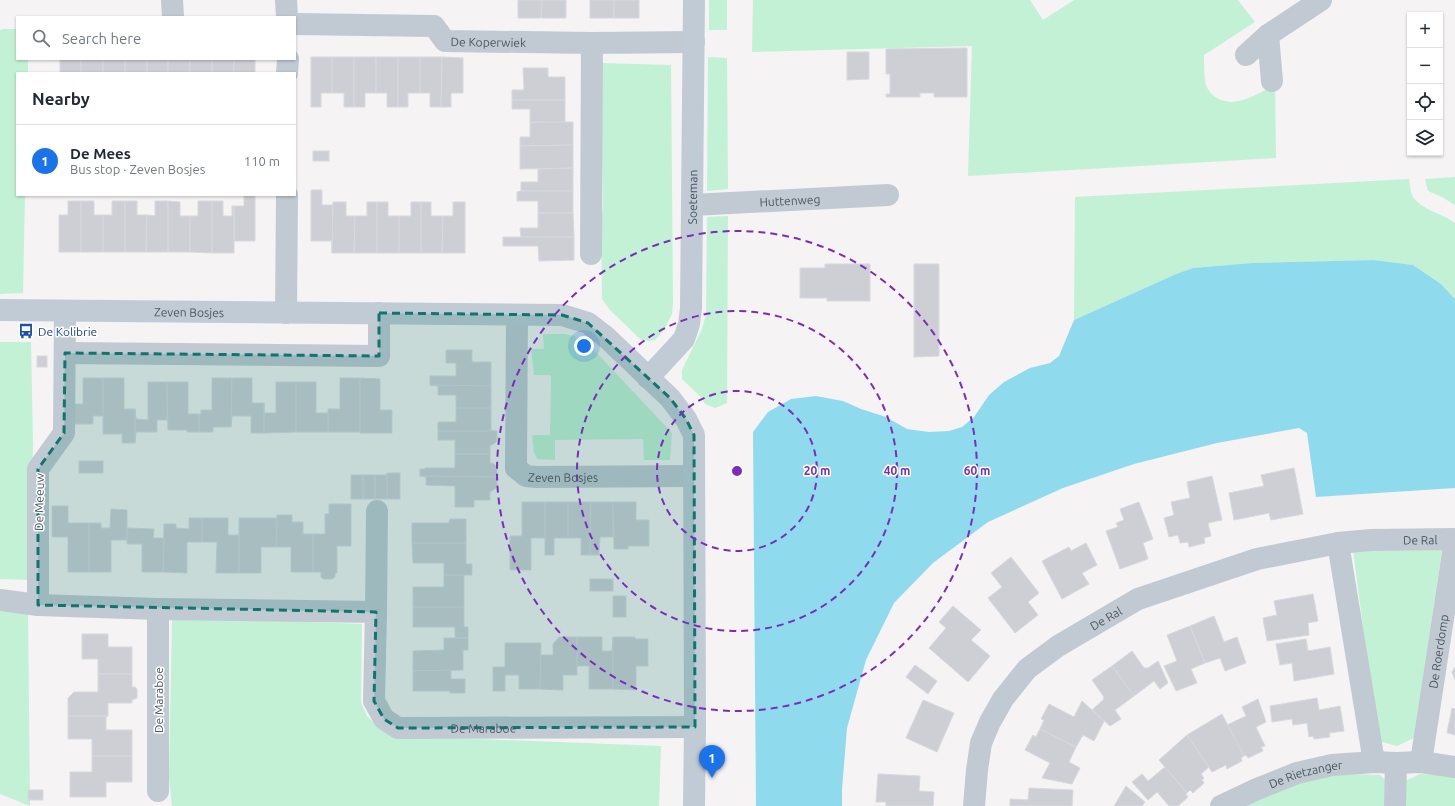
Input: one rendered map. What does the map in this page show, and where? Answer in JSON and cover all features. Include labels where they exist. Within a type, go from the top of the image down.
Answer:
[{"type":"street","points":[[172,0],[173,16]]},
{"type":"street","points":[[286,0],[287,16]]},
{"type":"street","name":"Soeteman","points":[[648,378],[684,339],[689,324],[691,308],[694,0]]},
{"type":"street","points":[[1246,55],[1268,35],[1320,0]]},
{"type":"street","name":"De Koperwiek","points":[[296,24],[434,26],[445,41],[592,43],[694,42]]},
{"type":"street","points":[[1268,35],[1272,81]]},
{"type":"street","points":[[591,254],[592,43]]},
{"type":"street","points":[[287,72],[288,60]]},
{"type":"street","name":"Huttenweg","points":[[692,205],[888,195]]},
{"type":"street","points":[[286,196],[286,313]]},
{"type":"street","name":"Zeven Bosjes","points":[[0,310],[562,315],[588,323],[606,337],[674,403],[686,419],[694,435],[696,727],[694,806]]},
{"type":"street","name":"De Meeuw","points":[[38,605],[38,469],[64,433],[65,311]]},
{"type":"street","points":[[65,353],[379,356],[379,313]]},
{"type":"street","name":"Zeven Bosjes","points":[[518,315],[516,468],[526,476],[536,477],[694,476]]},
{"type":"street","name":"De Maraboe","points":[[377,511],[374,701],[384,719],[398,728],[696,727]]},
{"type":"street","name":"De Ral","points":[[974,806],[981,743],[990,722],[1003,699],[1027,669],[1058,646],[1138,599],[1257,559],[1338,544],[1371,540],[1455,540]]},
{"type":"street","name":"De Roerdomp","points":[[1421,762],[1455,540]]},
{"type":"street","points":[[1338,544],[1374,762]]},
{"type":"street","points":[[0,600],[38,605],[158,609],[376,612]]},
{"type":"street","name":"De Maraboe","points":[[158,609],[158,791]]},
{"type":"street","name":"De Rietzanger","points":[[1221,806],[1257,789],[1297,773],[1332,765],[1374,762],[1421,762],[1455,767]]},
{"type":"street","points":[[1395,806],[1396,763]]},
{"type":"highlighted area","points":[[379,313],[562,315],[588,323],[670,398],[686,419],[694,435],[695,727],[398,728],[384,719],[374,701],[376,612],[38,605],[38,469],[64,433],[65,353],[379,356]]},
{"type":"green space","points":[[709,0],[727,0],[727,30],[709,30]]},
{"type":"green space","points":[[753,0],[1030,0],[1043,20],[1074,0],[1238,0],[1255,22],[1204,55],[1205,82],[1208,89],[1214,96],[1229,102],[1244,100],[1275,85],[1276,158],[968,176],[972,46],[752,52]]},
{"type":"green space","points":[[16,29],[16,60],[28,60],[28,72],[16,72],[16,196],[25,196],[23,293],[0,294],[0,30]]},
{"type":"green space","points":[[708,57],[727,58],[728,189],[707,191]]},
{"type":"green space","points":[[601,63],[671,65],[673,303],[672,314],[664,330],[655,340],[641,340],[610,310],[602,299],[601,221],[603,206]]},
{"type":"green space","points":[[1455,177],[1455,205],[1428,191],[1425,179]]},
{"type":"green space","points":[[1409,179],[1411,193],[1420,204],[1455,223],[1455,299],[1441,284],[1413,265],[1374,260],[1252,263],[1193,268],[1176,274],[1074,320],[1075,197]]},
{"type":"green space","points":[[728,216],[727,403],[715,408],[705,404],[701,397],[682,379],[682,370],[702,329],[706,315],[707,217]]},
{"type":"green space","points":[[543,334],[565,334],[574,336],[592,348],[672,433],[670,460],[644,460],[643,439],[555,440],[555,460],[537,459],[534,452],[532,435],[550,435],[551,375],[534,375],[531,349],[544,349]]},
{"type":"green space","points":[[0,342],[31,342],[33,445],[30,580],[0,579]]},
{"type":"green space","points":[[1353,550],[1442,550],[1414,738],[1397,746],[1378,741]]},
{"type":"green space","points":[[0,611],[28,611],[30,806],[0,794]]},
{"type":"green space","points":[[172,617],[362,624],[361,702],[367,716],[377,726],[401,736],[661,746],[659,806],[172,806],[169,778]]},
{"type":"green space","points":[[1328,773],[1380,775],[1388,782],[1388,806],[1239,806]]},
{"type":"green space","points":[[1420,774],[1455,776],[1455,806],[1401,806],[1401,783]]},
{"type":"water","points":[[1374,260],[1413,265],[1441,284],[1455,299],[1455,488],[1316,497],[1307,433],[1299,428],[1217,443],[1134,464],[1063,488],[988,522],[933,563],[894,603],[866,660],[847,728],[842,806],[756,806],[753,432],[768,412],[791,399],[816,396],[843,401],[861,409],[886,417],[907,429],[929,432],[949,431],[962,427],[974,417],[989,395],[1004,382],[1030,368],[1050,363],[1059,356],[1074,320],[1176,274],[1193,268],[1252,263]]},
{"type":"building","points":[[518,0],[542,0],[541,18],[518,18]]},
{"type":"building","points":[[542,0],[566,0],[566,18],[541,18]]},
{"type":"building","points":[[590,0],[614,0],[614,18],[590,18]]},
{"type":"building","points":[[614,0],[639,0],[639,18],[614,18]]},
{"type":"building","points":[[967,48],[967,97],[934,97],[934,93],[920,93],[920,97],[886,97],[886,94],[890,94],[890,74],[886,74],[886,49]]},
{"type":"building","points":[[847,52],[869,52],[869,79],[847,80]]},
{"type":"building","points":[[311,57],[332,57],[332,93],[321,93],[321,107],[311,107]]},
{"type":"building","points":[[332,57],[354,57],[354,107],[344,107],[344,93],[332,93]]},
{"type":"building","points":[[354,57],[376,57],[376,93],[365,93],[365,107],[354,107]]},
{"type":"building","points":[[376,57],[398,57],[398,107],[387,107],[387,93],[376,93]]},
{"type":"building","points":[[398,57],[420,57],[420,93],[408,93],[408,107],[398,107]]},
{"type":"building","points":[[420,57],[442,57],[441,107],[430,107],[430,93],[420,93]]},
{"type":"building","points":[[442,57],[463,58],[463,93],[451,93],[451,107],[441,107]]},
{"type":"building","points":[[60,60],[81,60],[81,72],[60,72]]},
{"type":"building","points":[[81,60],[103,60],[103,72],[81,72]]},
{"type":"building","points":[[103,60],[125,60],[125,72],[103,72]]},
{"type":"building","points":[[125,60],[147,60],[147,72],[125,72]]},
{"type":"building","points":[[147,60],[168,60],[168,72],[147,72]]},
{"type":"building","points":[[168,60],[190,60],[190,72],[168,72]]},
{"type":"building","points":[[190,60],[212,60],[212,72],[190,72]]},
{"type":"building","points":[[212,60],[234,60],[234,72],[212,72]]},
{"type":"building","points":[[234,60],[255,60],[255,72],[234,72]]},
{"type":"building","points":[[523,68],[548,68],[548,77],[565,77],[565,100],[512,100],[512,90],[524,90]]},
{"type":"building","points":[[512,100],[565,100],[565,123],[530,123],[530,109],[512,109]]},
{"type":"building","points":[[573,122],[573,145],[520,146],[520,137],[530,137],[530,123]]},
{"type":"building","points":[[573,145],[573,168],[520,169],[520,146]]},
{"type":"building","points":[[313,151],[329,151],[329,161],[313,161]]},
{"type":"building","points":[[573,168],[573,191],[521,191],[521,182],[538,182],[538,169]]},
{"type":"building","points":[[311,190],[322,190],[322,205],[333,205],[332,253],[332,241],[311,241]]},
{"type":"building","points":[[573,191],[573,213],[538,213],[538,201],[517,201],[517,192]]},
{"type":"building","points":[[244,196],[255,196],[255,241],[234,241],[234,206],[244,206]]},
{"type":"building","points":[[68,201],[81,201],[81,252],[59,252],[59,215],[68,215]]},
{"type":"building","points":[[81,201],[94,201],[94,215],[103,215],[103,252],[81,252]]},
{"type":"building","points":[[112,201],[125,201],[125,252],[103,252],[103,215],[112,215]]},
{"type":"building","points":[[125,201],[137,201],[137,215],[147,215],[146,252],[125,252]]},
{"type":"building","points":[[155,201],[168,201],[168,252],[146,252],[147,215],[155,216]]},
{"type":"building","points":[[168,201],[180,202],[180,216],[190,216],[190,252],[168,252]]},
{"type":"building","points":[[198,201],[212,201],[212,253],[190,252],[190,216],[198,216]]},
{"type":"building","points":[[212,201],[223,201],[223,216],[232,216],[232,206],[234,206],[234,253],[212,253]]},
{"type":"building","points":[[333,202],[346,202],[346,216],[355,216],[354,253],[332,253]]},
{"type":"building","points":[[367,202],[377,202],[377,253],[354,253],[355,216],[367,216]]},
{"type":"building","points":[[377,202],[388,202],[388,216],[399,216],[399,253],[377,253]]},
{"type":"building","points":[[411,202],[421,202],[421,253],[399,253],[399,216],[411,216]]},
{"type":"building","points":[[421,202],[431,202],[431,216],[443,216],[442,253],[421,253]]},
{"type":"building","points":[[453,202],[465,202],[465,253],[442,253],[443,216],[453,216]]},
{"type":"building","points":[[538,213],[573,213],[574,237],[521,237],[520,228],[538,228]]},
{"type":"building","points":[[503,237],[574,237],[574,260],[539,261],[538,246],[503,246]]},
{"type":"building","points":[[825,264],[870,264],[870,301],[827,301],[827,298],[800,298],[800,268],[825,268]]},
{"type":"building","points":[[914,264],[939,264],[939,356],[914,357]]},
{"type":"building","points":[[446,350],[472,350],[472,362],[491,362],[491,386],[430,385],[430,376],[456,376],[456,363],[446,363]]},
{"type":"building","points":[[37,356],[47,356],[47,367],[37,367]]},
{"type":"building","points":[[83,378],[103,378],[103,416],[93,416],[93,424],[73,424],[73,404],[83,404]]},
{"type":"building","points":[[103,378],[124,378],[124,409],[135,409],[135,443],[122,443],[122,434],[103,434]]},
{"type":"building","points":[[212,378],[232,378],[231,427],[213,427],[213,432],[199,432],[199,414],[201,414],[201,410],[212,410]]},
{"type":"building","points":[[232,378],[252,378],[252,403],[264,403],[264,433],[251,433],[251,416],[232,416],[231,427]]},
{"type":"building","points":[[340,378],[360,378],[360,432],[328,432],[328,409],[340,409]]},
{"type":"building","points":[[360,378],[380,379],[380,410],[392,410],[392,433],[360,433]]},
{"type":"building","points":[[148,382],[167,382],[167,420],[157,420],[157,432],[136,432],[135,443],[135,409],[136,419],[148,420]]},
{"type":"building","points":[[167,382],[188,382],[188,414],[199,414],[199,432],[187,432],[187,430],[168,430]]},
{"type":"building","points":[[276,382],[296,382],[296,432],[264,433],[264,413],[276,413]]},
{"type":"building","points":[[296,382],[316,382],[316,413],[328,413],[328,432],[296,432]]},
{"type":"building","points":[[430,385],[491,386],[491,408],[456,408],[456,395],[438,395],[438,386]]},
{"type":"building","points":[[456,408],[491,408],[491,431],[438,431],[438,422],[456,422]]},
{"type":"building","points":[[438,431],[497,431],[497,441],[490,445],[490,454],[455,454],[455,440],[438,440]]},
{"type":"building","points":[[455,454],[490,454],[490,463],[493,463],[497,467],[497,477],[420,476],[420,469],[455,468]]},
{"type":"building","points":[[79,461],[103,461],[103,473],[79,473]]},
{"type":"building","points":[[1294,468],[1303,514],[1271,520],[1269,513],[1234,520],[1229,493],[1264,486],[1261,475]]},
{"type":"building","points":[[387,473],[400,473],[400,499],[387,499]]},
{"type":"building","points":[[351,475],[363,475],[363,499],[351,499]]},
{"type":"building","points":[[363,475],[375,475],[375,499],[363,499]]},
{"type":"building","points":[[375,475],[387,475],[387,499],[375,499]]},
{"type":"building","points":[[420,476],[497,477],[497,487],[490,491],[490,500],[474,500],[474,507],[455,507],[455,486],[426,485],[426,477]]},
{"type":"building","points":[[1212,476],[1222,520],[1208,523],[1211,536],[1204,538],[1205,543],[1189,547],[1188,542],[1180,543],[1178,535],[1169,537],[1164,518],[1174,515],[1171,502],[1190,498],[1187,482]]},
{"type":"building","points":[[522,502],[545,502],[545,538],[531,538],[531,570],[510,570],[510,536],[522,536]]},
{"type":"building","points":[[545,502],[568,502],[568,538],[554,538],[554,555],[545,555]]},
{"type":"building","points":[[568,502],[591,502],[590,555],[581,555],[581,538],[568,538]]},
{"type":"building","points":[[591,502],[613,502],[613,537],[600,537],[599,555],[590,555]]},
{"type":"building","points":[[613,502],[636,502],[636,520],[649,520],[649,546],[628,546],[628,549],[614,549]]},
{"type":"building","points":[[1139,502],[1153,539],[1143,543],[1148,559],[1120,569],[1106,531],[1118,527],[1116,523],[1124,520],[1120,509]]},
{"type":"building","points":[[329,504],[351,504],[351,546],[337,546],[337,573],[335,573],[335,577],[332,579],[323,579],[321,577],[321,572],[313,572],[313,534],[325,534],[325,514],[329,514]]},
{"type":"building","points":[[52,506],[68,506],[68,523],[89,523],[89,572],[68,572],[68,537],[52,537]]},
{"type":"building","points":[[111,509],[127,510],[127,540],[111,540],[111,572],[89,572],[89,523],[101,523],[101,528],[110,528]]},
{"type":"building","points":[[277,515],[292,515],[292,522],[303,522],[303,534],[313,534],[313,572],[291,572],[291,547],[276,547]]},
{"type":"building","points":[[189,518],[202,518],[202,542],[187,542],[187,573],[163,572],[164,524],[176,524],[176,528],[189,529]]},
{"type":"building","points":[[202,518],[228,518],[228,535],[239,535],[239,573],[216,573],[217,542],[202,542]]},
{"type":"building","points":[[239,518],[277,518],[276,547],[261,547],[261,573],[239,573]]},
{"type":"building","points":[[450,519],[466,519],[466,543],[412,543],[412,523],[449,523]]},
{"type":"building","points":[[127,528],[154,529],[153,538],[164,538],[163,572],[142,572],[142,544],[127,544]]},
{"type":"building","points":[[412,543],[466,543],[466,564],[472,564],[472,575],[444,575],[444,563],[413,563]]},
{"type":"building","points":[[1086,543],[1097,565],[1082,573],[1089,584],[1062,599],[1042,561],[1069,547],[1071,551]]},
{"type":"building","points":[[1011,557],[1039,593],[1028,602],[1038,615],[1015,633],[988,598],[1002,587],[991,573]]},
{"type":"building","points":[[444,575],[464,575],[464,607],[413,607],[413,587],[444,587]]},
{"type":"building","points":[[590,579],[613,579],[613,591],[590,591]]},
{"type":"building","points":[[1313,594],[1318,621],[1308,623],[1309,635],[1267,641],[1263,618],[1277,615],[1274,601]]},
{"type":"building","points":[[613,596],[626,596],[626,617],[613,617]]},
{"type":"building","points":[[953,606],[981,630],[971,640],[990,656],[968,682],[929,648],[946,628],[939,622]]},
{"type":"building","points":[[413,607],[464,607],[464,627],[468,627],[468,638],[455,638],[455,627],[413,627]]},
{"type":"building","points":[[1214,616],[1224,642],[1237,637],[1246,663],[1225,671],[1220,658],[1205,663],[1190,626]]},
{"type":"building","points":[[1190,626],[1205,663],[1191,669],[1197,683],[1176,691],[1164,666],[1177,661],[1167,635]]},
{"type":"building","points":[[82,634],[108,634],[108,647],[132,647],[132,674],[98,674],[98,659],[82,659]]},
{"type":"building","points":[[559,637],[577,637],[577,675],[563,675],[563,690],[540,689],[540,655],[553,655],[553,644]]},
{"type":"building","points":[[577,637],[602,637],[602,651],[612,651],[613,637],[613,689],[589,689],[589,666],[577,666]]},
{"type":"building","points":[[613,637],[635,637],[635,639],[648,639],[648,666],[636,666],[636,690],[613,689]]},
{"type":"building","points":[[444,638],[468,638],[468,650],[463,650],[463,670],[413,671],[413,651],[444,650]]},
{"type":"building","points":[[1306,639],[1308,651],[1330,647],[1334,674],[1294,681],[1292,663],[1280,665],[1276,644]]},
{"type":"building","points":[[505,643],[541,643],[540,689],[519,689],[519,675],[505,675],[505,691],[493,691],[493,667],[505,667]]},
{"type":"building","points":[[1132,651],[1144,668],[1148,668],[1158,661],[1168,683],[1160,689],[1154,681],[1134,696],[1112,666]]},
{"type":"building","points":[[915,665],[937,681],[928,694],[906,677]]},
{"type":"building","points":[[1112,666],[1134,696],[1115,710],[1121,719],[1110,726],[1092,710],[1103,700],[1104,697],[1092,680]]},
{"type":"building","points":[[1455,667],[1455,680],[1452,672]]},
{"type":"building","points":[[451,670],[451,679],[465,679],[465,693],[450,693],[450,691],[413,691],[413,671]]},
{"type":"building","points":[[98,674],[132,674],[132,687],[137,689],[137,698],[132,700],[132,703],[108,703],[108,716],[68,716],[68,698],[74,692],[98,692]]},
{"type":"building","points":[[1317,698],[1319,710],[1340,706],[1344,731],[1329,733],[1330,737],[1314,739],[1313,736],[1309,737],[1307,723],[1293,725],[1292,719],[1272,722],[1270,706]]},
{"type":"building","points":[[1258,699],[1266,722],[1256,727],[1265,746],[1261,747],[1263,751],[1248,758],[1246,755],[1244,756],[1227,725],[1246,716],[1242,707]]},
{"type":"building","points":[[923,700],[954,713],[937,752],[906,738]]},
{"type":"building","points":[[1082,701],[1104,721],[1094,741],[1083,735],[1076,747],[1040,729],[1044,720],[1041,719],[1049,704],[1074,717]]},
{"type":"building","points":[[1452,708],[1455,709],[1455,735],[1447,733]]},
{"type":"building","points":[[1222,714],[1244,756],[1241,758],[1242,761],[1227,769],[1226,765],[1212,772],[1187,735]]},
{"type":"building","points":[[68,716],[108,716],[106,717],[106,730],[132,730],[132,756],[92,756],[92,739],[68,739]]},
{"type":"building","points":[[1040,729],[1076,747],[1069,762],[1080,768],[1072,784],[1042,778],[1050,763],[1025,750],[1033,735],[1036,737]]},
{"type":"building","points":[[1187,735],[1209,767],[1201,774],[1204,778],[1202,780],[1204,783],[1193,793],[1190,790],[1187,793],[1159,760]]},
{"type":"building","points":[[92,756],[132,756],[132,782],[106,782],[106,797],[70,797],[70,772],[92,772]]},
{"type":"building","points":[[1165,767],[1187,793],[1186,794],[1188,797],[1178,806],[1169,806],[1157,792],[1148,800],[1132,782],[1142,774],[1148,781]]},
{"type":"building","points":[[878,774],[920,776],[919,791],[934,792],[933,806],[886,806],[886,802],[876,802]]},
{"type":"building","points":[[1126,786],[1145,802],[1142,806],[1114,806]]},
{"type":"building","points":[[1029,788],[1073,790],[1072,806],[1010,806],[1010,799],[1028,800]]},
{"type":"building","points":[[28,790],[43,790],[43,800],[28,800]]},
{"type":"place","name":"De Kolibrie","points":[[26,331]]},
{"type":"place","name":"De Mees","points":[[712,778]]}]
